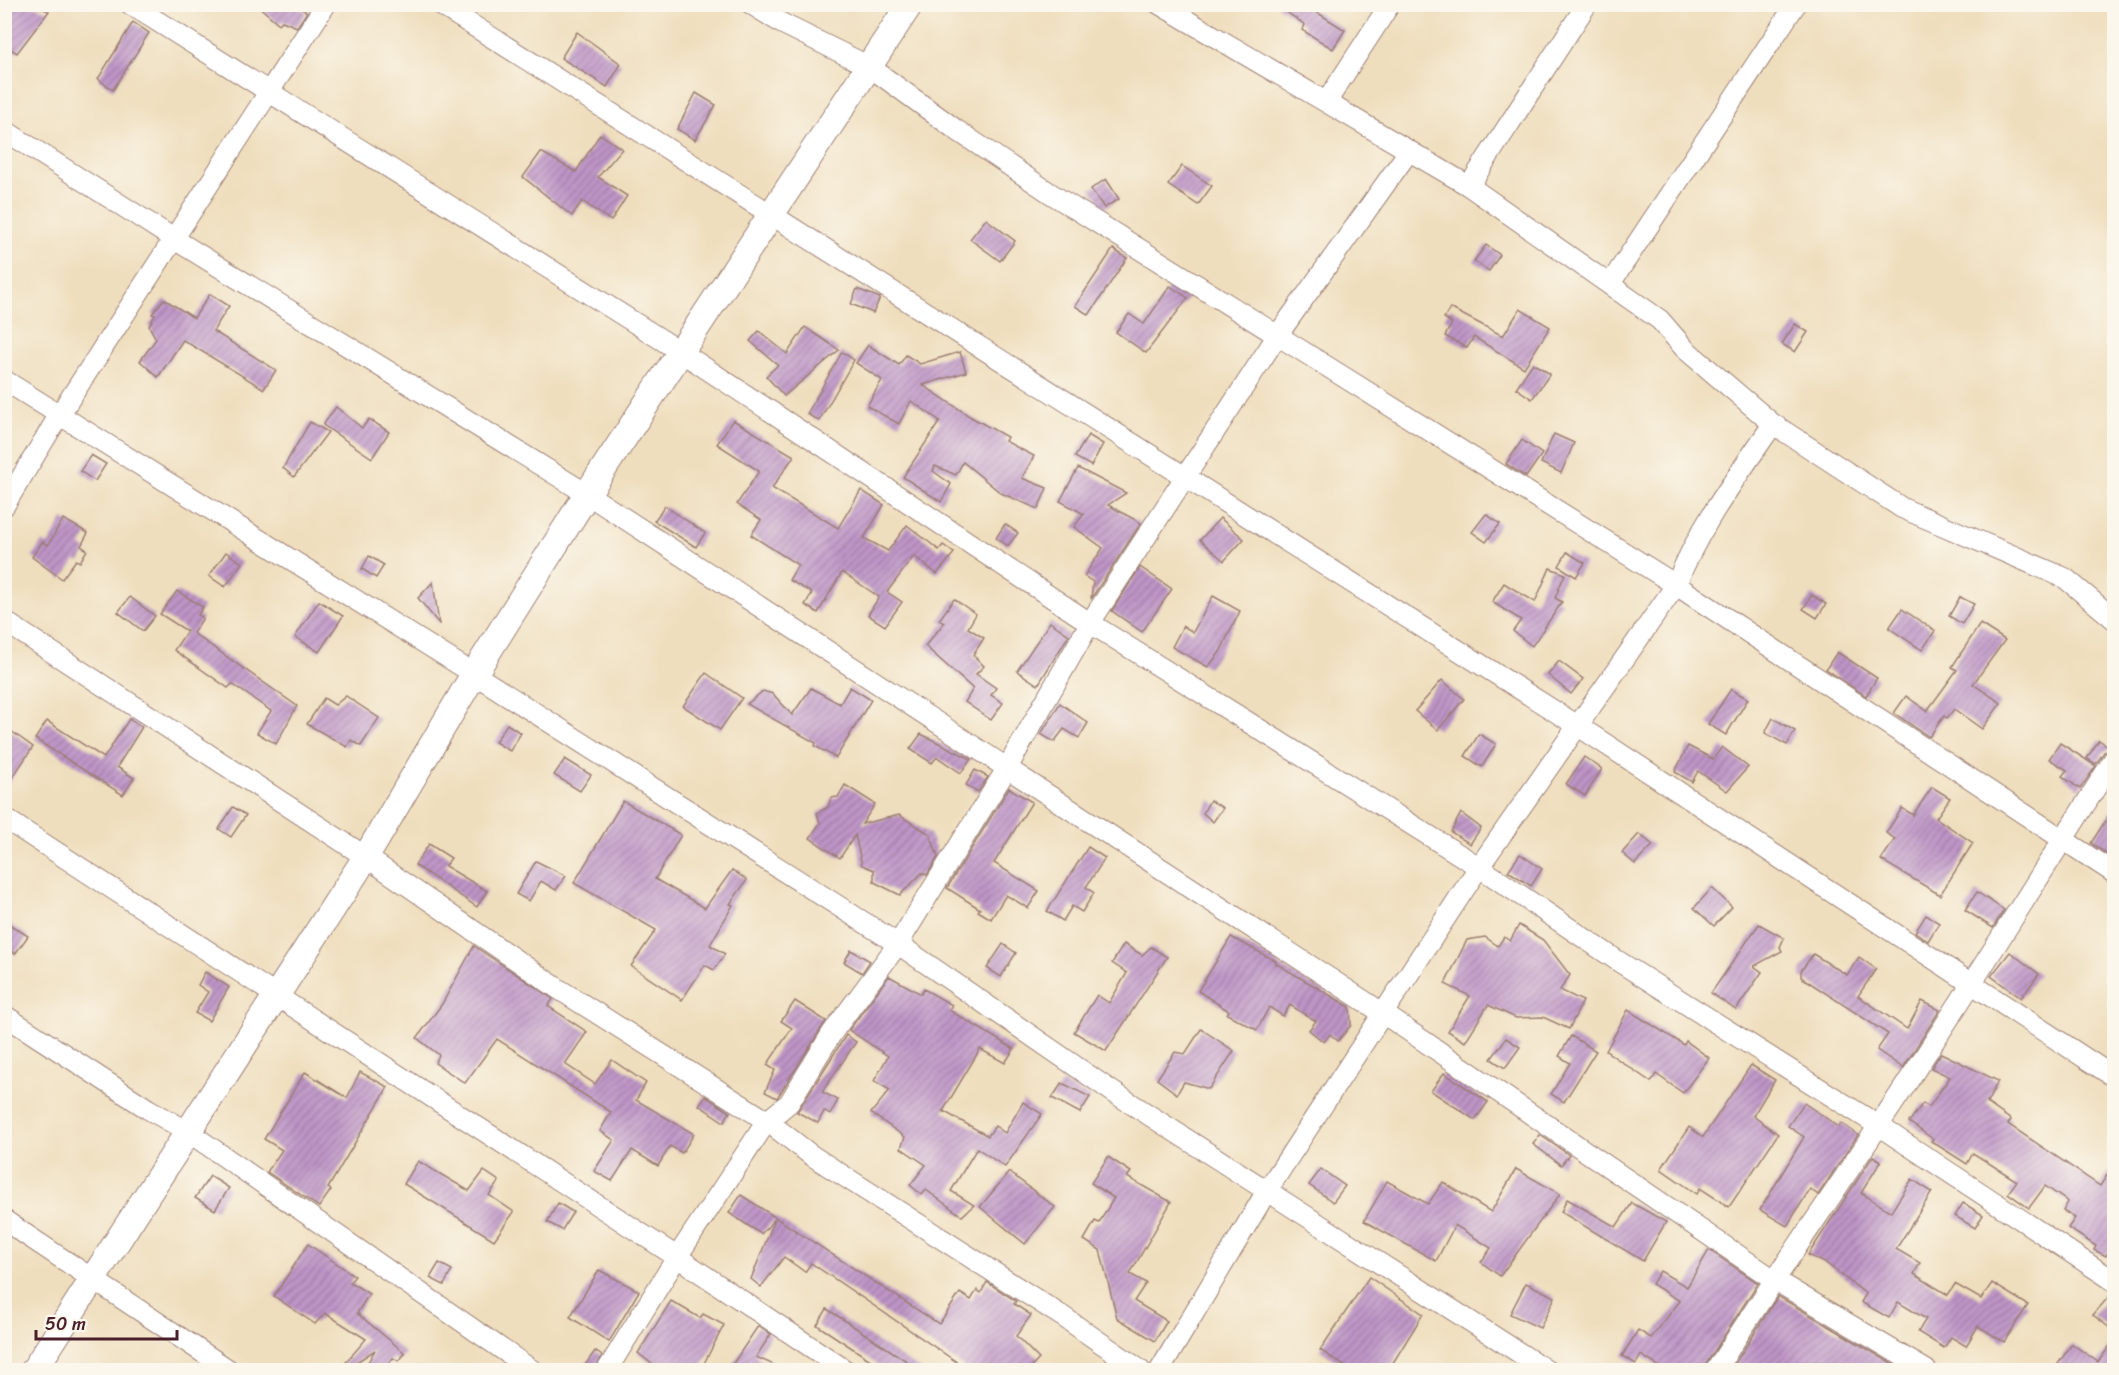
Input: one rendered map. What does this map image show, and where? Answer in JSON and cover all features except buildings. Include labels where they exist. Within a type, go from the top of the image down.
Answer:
[{"type":"street","points":[[130,4],[268,94],[681,352],[1090,623],[1479,867],[1618,961],[1879,1126],[2115,1281]]},
{"type":"street","points":[[4,507],[60,414],[326,4]]},
{"type":"street","points":[[440,4],[1578,726],[2115,1077]]},
{"type":"street","points":[[751,4],[783,24],[870,67],[955,129],[1050,193],[1676,585],[2115,873]]},
{"type":"street","points":[[34,1371],[366,857],[474,674],[587,494],[910,4]]},
{"type":"street","points":[[1159,4],[1183,11],[1408,151],[1469,186],[1659,320],[1685,349],[1773,424],[1902,508],[2065,578],[2115,619]]},
{"type":"street","points":[[1327,101],[1390,4]]},
{"type":"street","points":[[1469,186],[1587,4]]},
{"type":"street","points":[[1610,284],[1796,4]]},
{"type":"street","points":[[4,130],[174,239],[587,494],[1006,770],[1384,1014],[1773,1279],[1926,1371]]},
{"type":"street","points":[[607,1371],[677,1257],[767,1121],[789,1103],[832,1033],[898,944],[1006,770],[1090,623],[1277,336],[1408,151]]},
{"type":"street","points":[[4,380],[474,674],[898,944],[1110,1090],[1268,1189],[1546,1371]]},
{"type":"street","points":[[1160,1371],[1268,1189],[1479,867],[1676,585],[1688,553],[1709,516],[1773,424]]},
{"type":"street","points":[[4,621],[366,857],[557,988],[767,1121],[811,1155],[1065,1318],[1140,1371]]},
{"type":"street","points":[[1716,1371],[1773,1279],[1879,1126],[1972,985],[2115,759]]},
{"type":"street","points":[[4,818],[677,1257],[844,1371]]},
{"type":"street","points":[[4,1015],[148,1109],[187,1131],[532,1371]]},
{"type":"street","points":[[4,1220],[230,1371]]}]
